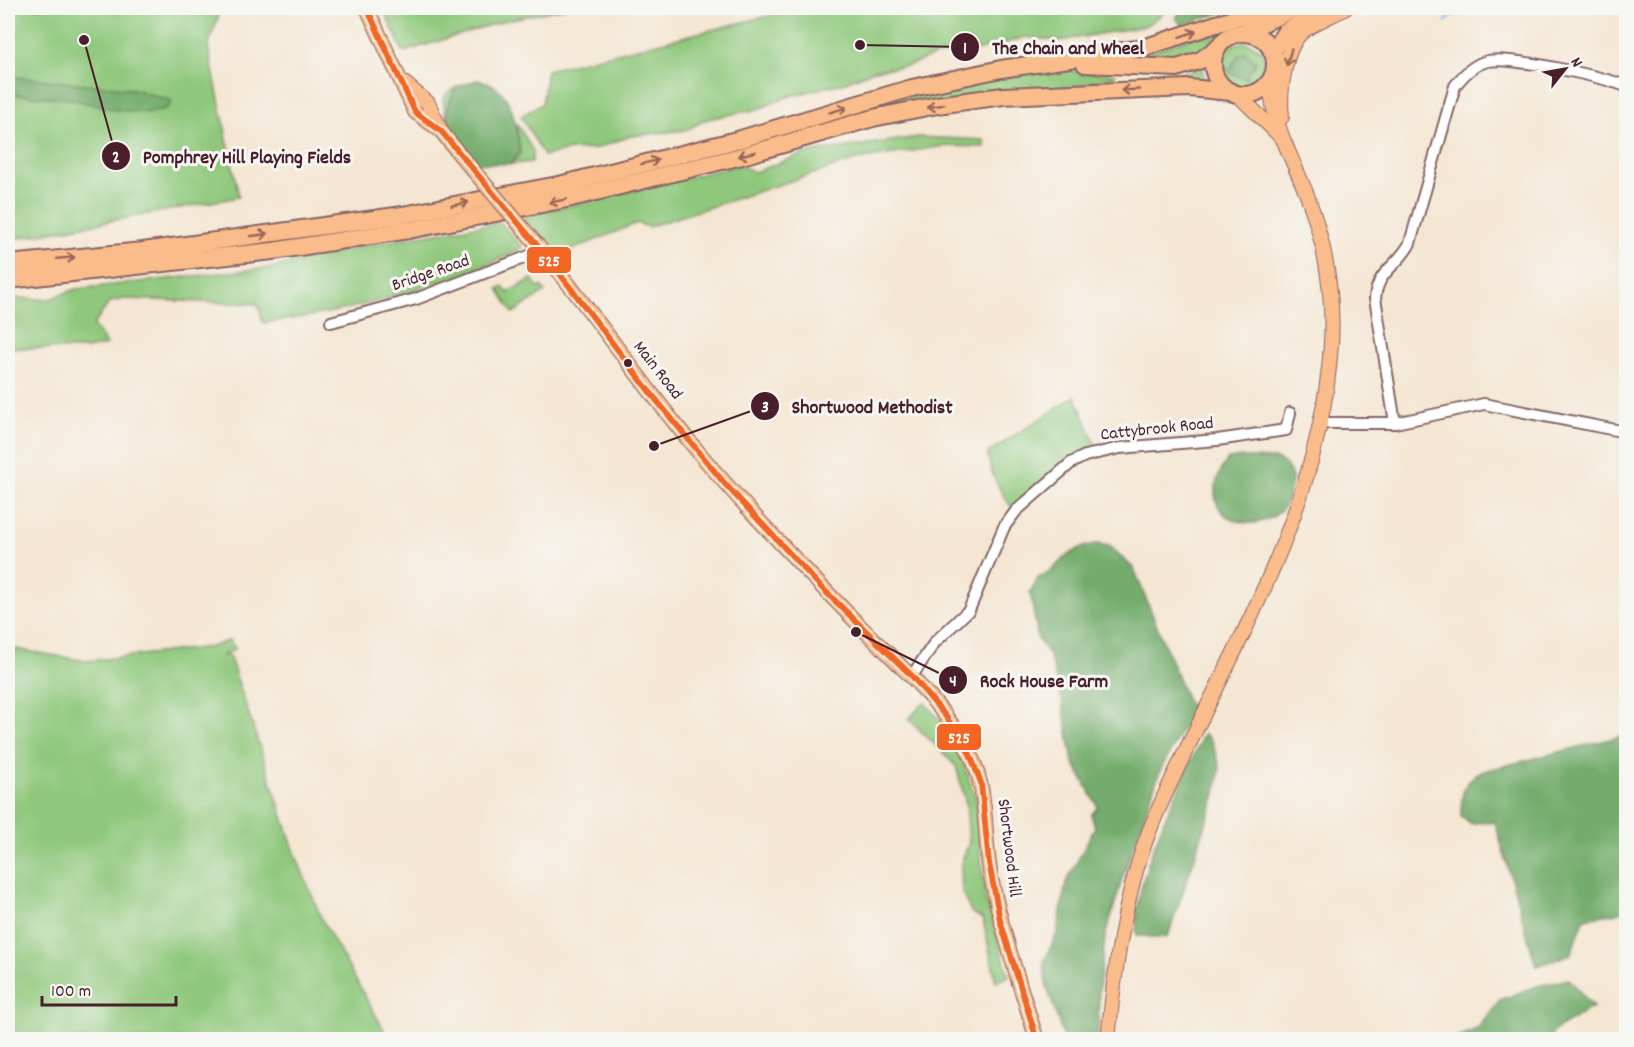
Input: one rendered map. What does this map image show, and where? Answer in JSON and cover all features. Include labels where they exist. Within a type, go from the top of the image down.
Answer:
[{"type":"highway","points":[[8,264],[143,251],[403,215],[563,184],[737,140],[912,88],[1048,62],[1143,48],[1265,8]]},
{"type":"highway","points":[[1048,62],[1177,68],[1201,60],[1227,38],[1296,8]]},
{"type":"highway","points":[[1272,52],[1286,31],[1328,8]]},
{"type":"highway","points":[[8,280],[273,251],[409,230],[567,199],[742,156],[873,118],[937,105],[1003,96],[1189,87],[1234,93],[1255,92],[1270,81],[1274,67],[1272,52],[1257,36],[1241,33]]},
{"type":"highway","points":[[1216,49],[1213,70],[1220,83],[1234,93]]},
{"type":"main road","name":"Main Road","points":[[367,8],[404,83],[429,103],[441,131],[540,248],[649,391],[725,484],[821,587],[912,676]]},
{"type":"main road","points":[[1296,172],[1281,106],[1282,81],[1290,51],[1303,30],[1346,8]]},
{"type":"main road","points":[[1108,1040],[1113,977],[1139,864],[1155,819],[1259,601],[1286,537],[1320,423],[1331,345],[1329,277],[1315,219],[1280,136],[1270,81]]},
{"type":"main road","points":[[1234,93],[1280,136]]},
{"type":"main road","name":"Shortwood Hill","points":[[912,676],[947,718],[970,754],[981,783],[989,863],[1000,920],[1037,1040]]},
{"type":"street","points":[[1395,423],[1375,298],[1376,287],[1380,277],[1405,253],[1410,243],[1455,86],[1463,75],[1489,61],[1588,75],[1626,86]]},
{"type":"street","name":"Bridge Road","points":[[331,322],[416,298],[540,248]]},
{"type":"street","points":[[1320,423],[1395,423],[1484,404],[1626,432]]},
{"type":"street","name":"Cattybrook Road","points":[[912,676],[935,642],[969,610],[989,560],[1010,519],[1071,463],[1085,456],[1120,448],[1217,440],[1286,430],[1290,413]]},
{"type":"green space","points":[[8,8],[217,8],[218,18],[208,46],[239,197],[8,240]]},
{"type":"green space","points":[[383,8],[564,8],[503,21],[403,52]]},
{"type":"green space","points":[[801,8],[1171,8],[1145,26],[1059,41],[1026,37],[980,50],[936,55],[907,66],[874,70],[843,83],[790,96],[758,109],[707,119],[686,130],[631,136],[594,149],[570,150],[544,156],[521,116],[542,104],[547,70]]},
{"type":"green space","points":[[1182,8],[1232,8],[1232,10],[1181,25],[1176,18]]},
{"type":"green space","points":[[1215,29],[1218,33],[1203,52],[1181,61],[1136,57]]},
{"type":"green space","points":[[1242,42],[1249,43],[1260,50],[1264,56],[1266,71],[1261,81],[1251,86],[1238,87],[1227,83],[1219,75],[1218,63],[1226,47]]},
{"type":"green space","points":[[1245,52],[1256,62],[1254,68],[1249,71],[1247,79],[1231,74],[1229,70],[1238,56]]},
{"type":"green space","points":[[1202,68],[1205,80],[1172,80],[1171,76]]},
{"type":"green space","points":[[1053,69],[1115,74],[1115,77],[1080,85],[858,116],[693,161],[382,227],[236,250],[225,248],[384,224],[954,85]]},
{"type":"green space","points":[[8,76],[133,89],[172,101],[167,108],[151,113],[116,110],[70,99],[8,94]]},
{"type":"green space","points":[[477,80],[489,83],[498,89],[510,107],[517,130],[520,153],[511,164],[476,163],[450,128],[448,110],[457,87]]},
{"type":"green space","points":[[457,87],[448,104],[447,123],[443,100],[447,93]]},
{"type":"green space","points":[[517,123],[533,151],[532,162],[511,164],[519,153]]},
{"type":"green space","points":[[919,137],[984,140],[985,147],[944,146],[856,160],[648,227],[637,223],[557,256],[522,217],[739,165],[755,172],[805,153]]},
{"type":"green space","points":[[500,222],[523,247],[497,261],[451,278],[358,306],[263,323],[258,304],[125,299],[110,302],[93,325],[107,345],[86,349],[8,348],[8,298],[49,299],[76,289],[275,267],[367,245]]},
{"type":"green space","points":[[532,279],[538,288],[542,286],[545,292],[513,313],[498,289],[503,286],[507,293]]},
{"type":"green space","points":[[1075,396],[1097,448],[1062,463],[1013,509],[996,482],[988,453]]},
{"type":"green space","points":[[1242,457],[1278,460],[1285,464],[1290,472],[1292,482],[1289,495],[1281,510],[1267,519],[1252,523],[1236,520],[1223,513],[1216,500],[1217,482],[1228,459]]},
{"type":"green space","points":[[1096,544],[1110,546],[1134,569],[1188,703],[1194,708],[1160,771],[1123,876],[1105,937],[1099,991],[1098,1039],[1064,1039],[1046,983],[1044,962],[1057,933],[1066,883],[1095,827],[1091,815],[1098,807],[1073,762],[1062,700],[1050,657],[1038,639],[1030,592],[1038,578],[1052,570],[1065,557],[1080,548]]},
{"type":"green space","points":[[230,640],[235,649],[221,656],[229,655],[296,856],[322,920],[389,1039],[8,1039],[8,648],[87,661],[211,647]]},
{"type":"green space","points":[[924,702],[952,734],[976,798],[985,899],[1009,976],[996,982],[983,919],[971,912],[962,893],[961,863],[969,843],[966,803],[956,766],[909,719]]},
{"type":"green space","points":[[1204,733],[1212,742],[1220,767],[1216,794],[1168,936],[1158,938],[1137,935],[1137,913],[1141,888],[1149,861],[1159,832]]},
{"type":"green space","points":[[1626,735],[1626,909],[1617,913],[1585,918],[1570,955],[1536,966],[1495,822],[1470,823],[1461,816],[1462,794],[1467,783],[1484,771]]},
{"type":"green space","points":[[1569,979],[1593,1007],[1555,1030],[1548,1039],[1453,1039],[1477,1029],[1500,1000],[1537,986]]},
{"type":"waterway","points":[[1446,21],[1460,8]]},
{"type":"transit line","name":"525","points":[[367,8],[415,112],[441,131],[547,257],[649,391],[725,484],[821,587],[912,676],[947,718],[970,754],[981,783],[989,863],[1000,920],[1037,1040]]},
{"type":"place","name":"Pomphrey Hill Playing Fields","points":[[84,40]]},
{"type":"place","name":"The Chain and Wheel","points":[[860,45]]},
{"type":"place","name":"Shortwood Methodist","points":[[654,446]]},
{"type":"place","name":"Rock House Farm","points":[[856,632]]}]
